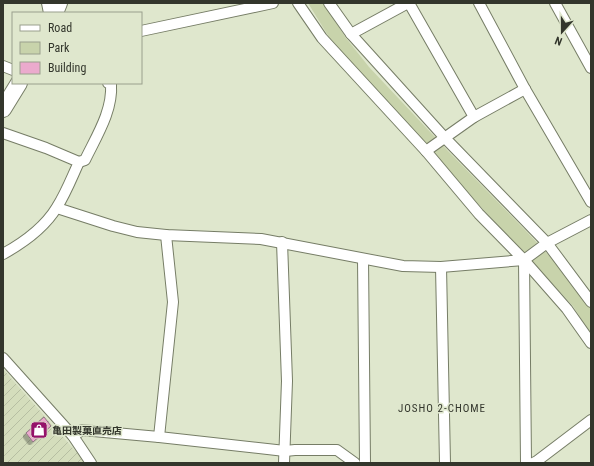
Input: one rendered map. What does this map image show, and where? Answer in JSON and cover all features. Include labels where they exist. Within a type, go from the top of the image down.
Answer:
[{"type":"main road","points":[[3,109],[18,84]]},
{"type":"street","points":[[142,31],[273,3]]},
{"type":"street","points":[[298,3],[322,38],[426,151],[478,214],[524,260],[567,309],[591,343]]},
{"type":"street","points":[[329,3],[351,34],[444,138],[547,243],[591,302]]},
{"type":"street","points":[[351,34],[409,3],[474,117]]},
{"type":"street","points":[[479,3],[525,89],[591,202]]},
{"type":"street","points":[[555,3],[591,68]]},
{"type":"street","points":[[3,134],[46,148],[79,162],[85,160],[107,113],[112,91],[111,84]]},
{"type":"street","points":[[426,151],[474,117],[525,89]]},
{"type":"street","points":[[3,254],[32,235],[57,208],[79,162]]},
{"type":"street","points":[[57,208],[137,232],[166,236],[261,239],[403,266],[441,267],[524,260],[547,243],[591,220]]},
{"type":"street","points":[[159,437],[173,302],[166,236]]},
{"type":"street","points":[[282,242],[287,381],[284,463]]},
{"type":"street","points":[[363,259],[365,463]]},
{"type":"street","points":[[524,260],[526,463]]},
{"type":"street","points":[[441,267],[446,463]]},
{"type":"street","points":[[3,358],[73,436],[90,463]]},
{"type":"street","points":[[533,463],[591,420]]},
{"type":"street","points":[[73,436],[82,430],[285,451],[337,450],[355,463]]},
{"type":"shaded area","points":[[3,369],[86,463],[3,463]]},
{"type":"green space","points":[[308,3],[323,3],[346,38],[369,67],[570,278],[591,307],[591,335],[573,306],[439,162],[332,42]]},
{"type":"building","name":"亀田製菓直売店","points":[[44,417],[51,426],[33,442],[26,433]]},
{"type":"place","name":"亀田製菓直売店","points":[[39,430]]},
{"type":"district","name":"JOSHO 2-CHOME","points":[[442,408]]}]
